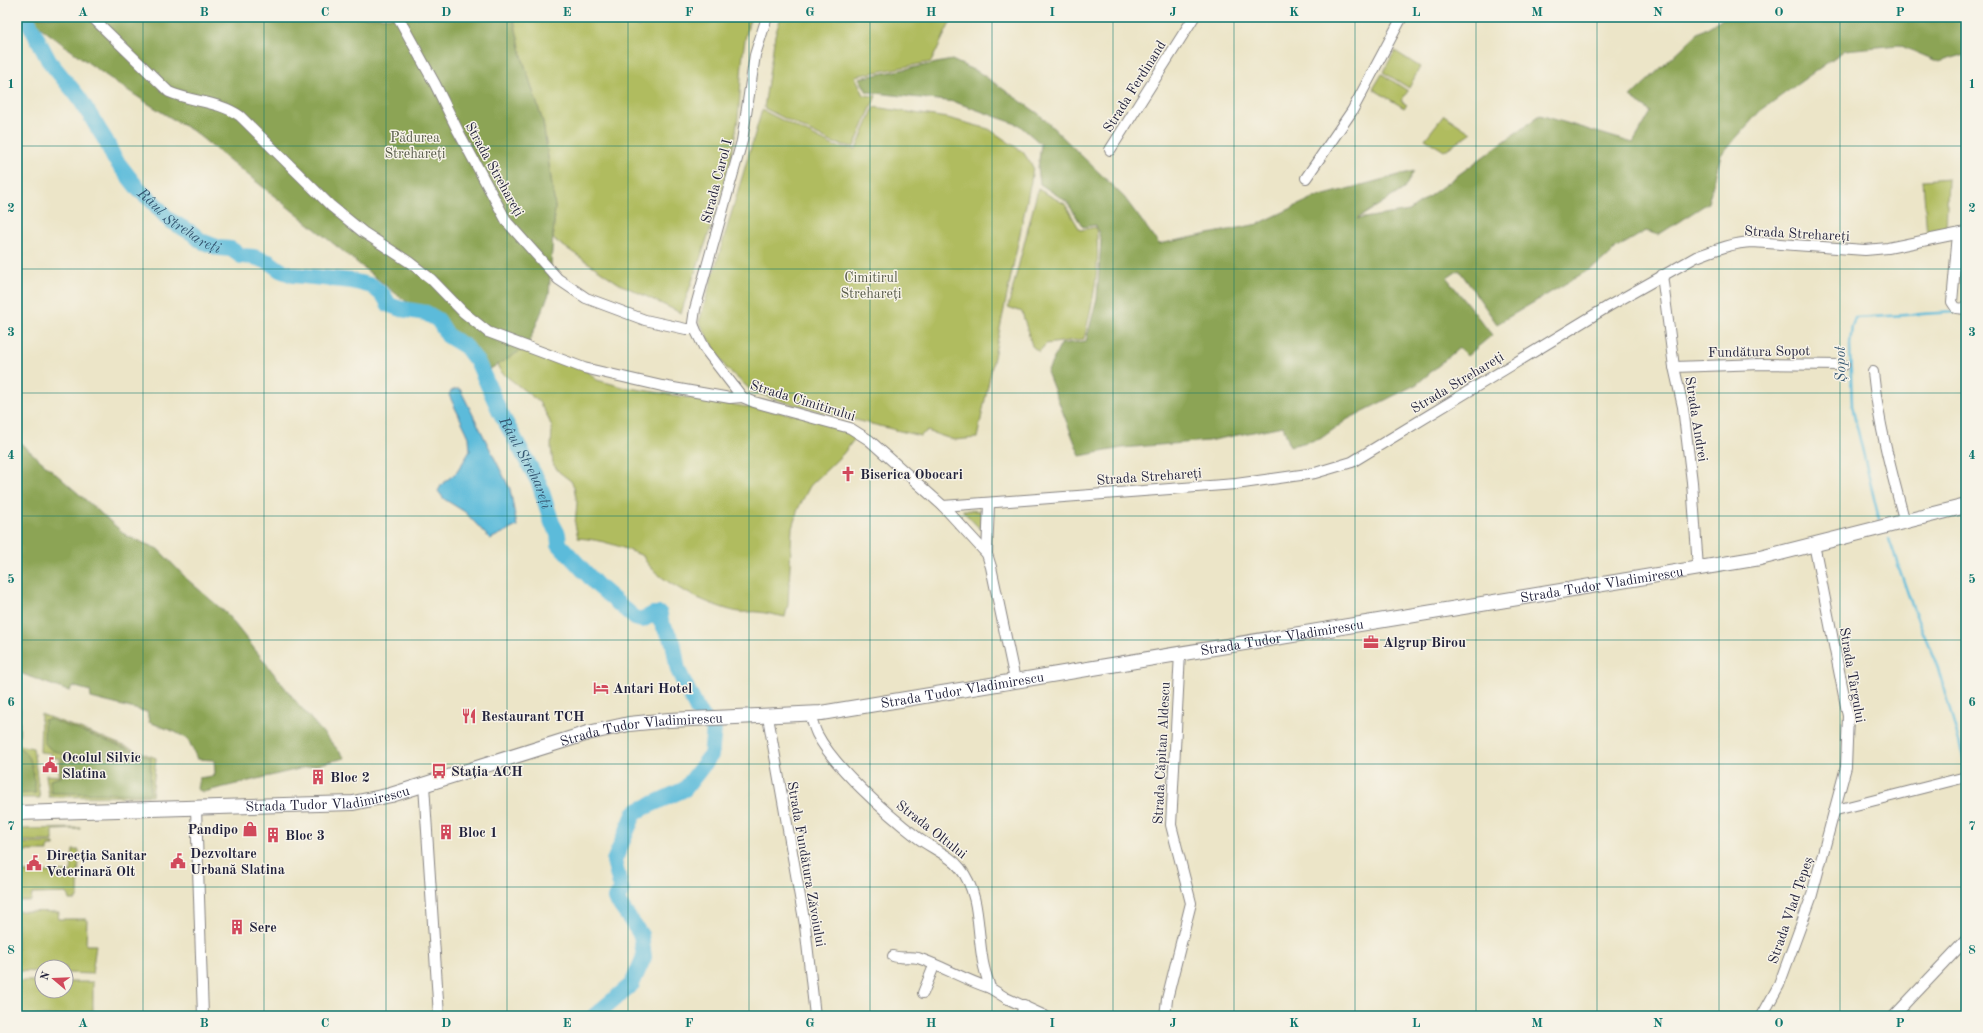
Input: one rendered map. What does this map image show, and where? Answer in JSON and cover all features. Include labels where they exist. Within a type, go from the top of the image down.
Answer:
[{"type":"main road","name":"Strada Tudor Vladimirescu","points":[[17,813],[353,803],[391,795],[588,733],[629,724],[669,720],[810,714],[1760,558],[1966,506]]},
{"type":"street","points":[[92,17],[169,92],[182,98],[227,108],[240,116],[331,206],[363,232],[409,262],[430,279],[464,312],[488,332],[584,368],[662,386],[730,398],[742,397]]},
{"type":"street","name":"Strada Strehareți","points":[[398,17],[435,84],[458,131],[507,222],[558,280],[586,298],[638,317],[694,330]]},
{"type":"street","name":"Strada Carol I","points":[[694,330],[695,309],[742,141],[755,54],[767,17]]},
{"type":"street","name":"Strada Ferdinand","points":[[1110,150],[1194,17]]},
{"type":"street","points":[[1306,178],[1352,111],[1402,17]]},
{"type":"street","points":[[1962,233],[1952,302],[1956,308],[1966,309]]},
{"type":"street","name":"Strada Strehareți","points":[[943,506],[1236,484],[1315,473],[1352,462],[1662,275],[1696,257],[1738,243],[1771,242],[1865,250],[1888,248],[1962,233]]},
{"type":"street","name":"Strada Andrei","points":[[1662,275],[1674,367],[1683,407],[1692,482],[1698,568]]},
{"type":"street","name":"Strada Cimitirului","points":[[694,330],[705,348],[742,397],[761,404],[850,428],[875,445],[943,506],[987,554]]},
{"type":"street","name":"Fundătura Sopot","points":[[1674,367],[1762,364],[1844,365]]},
{"type":"street","points":[[1873,372],[1876,406],[1892,478],[1906,521]]},
{"type":"street","name":"Strada Cimitirului","points":[[989,503],[987,554],[995,584],[1015,680]]},
{"type":"street","name":"Strada Târgului","points":[[1814,544],[1848,716],[1846,767],[1836,810]]},
{"type":"street","name":"Strada Căpitan Aldescu","points":[[1166,1016],[1167,999],[1191,903],[1171,825],[1180,653]]},
{"type":"street","name":"Strada Oltului","points":[[810,714],[820,739],[847,774],[898,823],[920,840],[955,862],[961,869],[975,900],[979,918],[982,955],[990,988]]},
{"type":"street","name":"Strada Fundătura Zăvoiului","points":[[768,716],[772,748],[805,925],[815,1016]]},
{"type":"street","points":[[1836,810],[1966,777]]},
{"type":"street","points":[[424,785],[439,1016]]},
{"type":"street","points":[[196,808],[203,1016]]},
{"type":"street","name":"Strada Vlad Țepeș","points":[[1762,1016],[1779,985],[1811,898],[1836,810]]},
{"type":"street","points":[[1894,1016],[1966,940]]},
{"type":"street","points":[[893,956],[918,959],[990,988],[1045,1016]]},
{"type":"street","points":[[922,993],[934,966]]},
{"type":"street","points":[[1021,1016],[1024,1005]]},
{"type":"green space","name":"Pădurea Strehareți","points":[[27,17],[513,17],[523,60],[543,122],[555,207],[549,294],[527,347],[482,374],[444,329],[395,293],[193,131],[108,77]]},
{"type":"green space","points":[[513,17],[630,17],[638,27],[650,17],[751,17],[742,59],[738,117],[732,154],[712,223],[681,313],[618,283],[553,239],[555,207],[543,122],[523,60]]},
{"type":"green space","points":[[781,17],[953,17],[931,62],[855,76],[864,95],[876,96],[854,147],[833,143],[764,108],[775,35]]},
{"type":"green space","points":[[1726,17],[1966,17],[1966,54],[1939,62],[1899,45],[1845,50],[1760,111],[1721,155],[1708,203],[1658,235],[1646,231],[1615,249],[1597,265],[1497,324],[1459,270],[1447,278],[1492,335],[1467,356],[1459,348],[1417,384],[1348,419],[1320,439],[1290,446],[1283,426],[1208,441],[1122,448],[1080,456],[1047,372],[1061,344],[1086,341],[1097,298],[1101,241],[1096,225],[1083,227],[1067,202],[1040,184],[1038,168],[1041,144],[1019,125],[955,102],[867,92],[859,78],[952,60],[980,73],[1039,114],[1124,197],[1159,244],[1258,224],[1313,198],[1414,171],[1404,189],[1357,219],[1409,211],[1540,115],[1633,143],[1651,112],[1630,97],[1698,33]]},
{"type":"green space","points":[[1395,51],[1420,67],[1409,88],[1383,72]]},
{"type":"green space","points":[[1382,74],[1408,91],[1401,101],[1407,105],[1404,108],[1373,89]]},
{"type":"green space","name":"Cimitirul Strehareți","points":[[874,107],[948,118],[989,129],[1023,152],[1033,167],[977,438],[954,440],[927,431],[920,436],[791,404],[753,392],[726,368],[699,322],[762,110],[834,146],[856,149]]},
{"type":"green space","points":[[1444,115],[1471,133],[1444,151],[1425,139]]},
{"type":"green space","points":[[1948,178],[1946,232],[1927,236],[1923,180]]},
{"type":"green space","points":[[1038,189],[1065,204],[1080,230],[1096,227],[1098,256],[1093,297],[1084,339],[1046,344],[1039,352],[1032,346],[1022,312],[1008,307]]},
{"type":"green space","points":[[504,348],[531,348],[584,368],[597,380],[623,387],[803,416],[859,433],[843,454],[810,486],[798,509],[792,528],[788,605],[785,617],[768,613],[739,612],[715,605],[671,584],[649,565],[643,556],[611,544],[578,538],[575,524],[577,503],[574,487],[571,481],[559,472],[553,464],[551,448],[552,428],[548,417],[539,402],[501,372],[497,365]]},
{"type":"green space","points":[[17,440],[127,536],[158,549],[188,580],[226,613],[298,704],[345,758],[203,792],[197,789],[199,778],[212,776],[215,773],[214,760],[197,759],[188,739],[175,732],[149,722],[147,712],[91,698],[90,691],[72,686],[70,691],[65,690],[17,672]]},
{"type":"green space","points":[[963,511],[981,511],[980,529]]},
{"type":"green space","points":[[17,707],[20,708],[19,745],[33,748],[40,798],[17,798]]},
{"type":"green space","points":[[41,714],[156,758],[152,796],[49,797],[46,775],[59,776],[60,758],[51,758],[51,753],[40,752]]},
{"type":"green space","points":[[49,719],[151,758],[150,794],[51,793],[50,780],[61,777],[63,754],[51,750],[44,742],[44,720]]},
{"type":"green space","points":[[17,747],[27,754],[30,760],[36,793],[17,794]]},
{"type":"green space","points":[[80,828],[53,830],[53,841],[17,841],[17,829]]},
{"type":"green space","points":[[17,843],[54,843],[54,846],[48,846],[48,851],[17,851]]},
{"type":"green space","points":[[73,850],[79,850],[78,895],[76,900],[69,900],[67,893],[32,894],[31,901],[18,901],[17,872],[71,872]]},
{"type":"green space","points":[[17,911],[59,912],[58,919],[87,919],[86,945],[96,945],[92,974],[74,973],[74,959],[34,959],[34,972],[17,971]]},
{"type":"green space","points":[[17,981],[34,981],[34,999],[74,999],[74,982],[93,982],[93,1016],[17,1016]]},
{"type":"water","points":[[460,389],[510,489],[517,526],[490,539],[465,512],[444,499],[438,491],[442,484],[457,472],[470,451],[469,437],[449,395],[451,391]]},
{"type":"waterway","name":"Râul Strehareți","points":[[26,17],[49,61],[80,99],[106,141],[114,158],[139,190],[153,202],[169,220],[192,233],[201,241],[219,248],[231,249],[241,256],[254,257],[269,262],[280,270],[293,275],[352,281],[372,286],[384,296],[389,305],[401,309],[426,313],[438,320],[448,336],[466,347],[478,363],[500,412],[539,483],[552,523],[558,534],[559,544],[598,586],[635,618],[642,620],[653,614],[660,614],[661,622],[673,642],[678,670],[698,711],[714,729],[711,755],[685,789],[635,812],[614,861],[622,892],[615,898],[641,935],[644,957],[632,984],[594,1016]]},
{"type":"waterway","name":"Șopot","points":[[1879,519],[1852,406],[1850,344],[1852,326],[1855,318],[1956,312]]},
{"type":"waterway","name":"Șopot","points":[[1889,539],[1913,608],[1938,668],[1966,767]]},
{"type":"place","name":"Biserica Obocari","points":[[848,474]]},
{"type":"place","name":"Algrup Birou","points":[[1371,642]]},
{"type":"place","name":"Antari Hotel","points":[[601,688]]},
{"type":"place","name":"Restaurant TCH","points":[[469,716]]},
{"type":"place","name":"Ocolul Silvic Slatina","points":[[50,765]]},
{"type":"place","name":"Stația ACH","points":[[439,771]]},
{"type":"place","name":"Bloc 2","points":[[318,777]]},
{"type":"place","name":"Pandipo","points":[[250,829]]},
{"type":"place","name":"Bloc 1","points":[[446,832]]},
{"type":"place","name":"Bloc 3","points":[[273,835]]},
{"type":"place","name":"Dezvoltare Urbană Slatina","points":[[178,861]]},
{"type":"place","name":"Direcția Sanitar Veterinară Olt","points":[[34,863]]},
{"type":"place","name":"Sere","points":[[237,927]]}]
